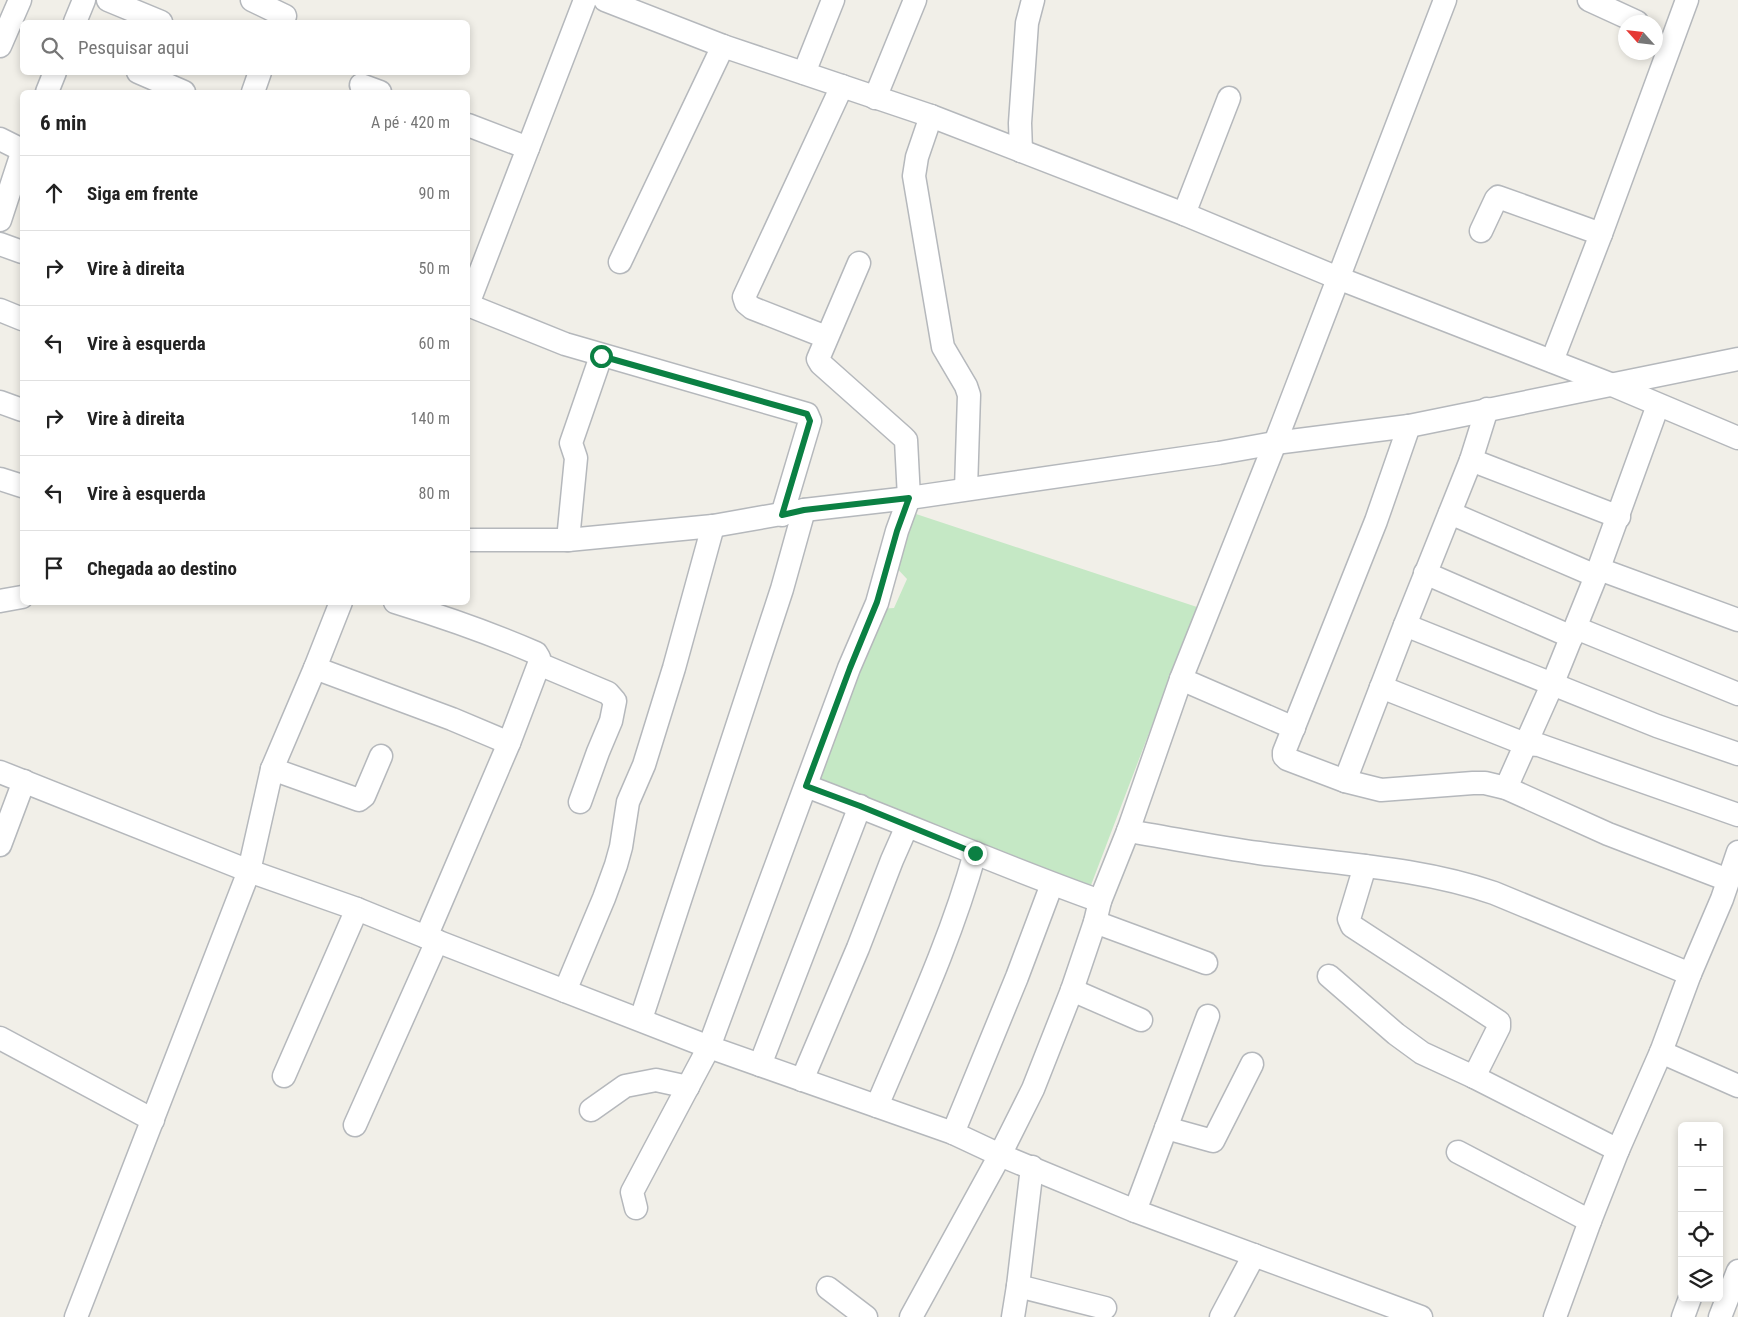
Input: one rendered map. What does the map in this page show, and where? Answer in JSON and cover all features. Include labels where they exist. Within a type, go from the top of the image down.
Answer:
[{"type":"street","points":[[7,36],[20,0]]},
{"type":"street","points":[[76,20],[84,0]]},
{"type":"street","points":[[108,0],[156,20]]},
{"type":"street","points":[[252,0],[286,13]]},
{"type":"street","points":[[470,299],[585,0]]},
{"type":"street","points":[[605,0],[723,46],[931,116],[1184,214],[1338,278],[1610,384],[1738,438]]},
{"type":"street","points":[[804,73],[833,0]]},
{"type":"street","points":[[875,98],[915,0]]},
{"type":"street","points":[[1021,151],[1020,123],[1027,23],[1034,0]]},
{"type":"street","points":[[911,1317],[1000,1155],[1033,1089],[1072,990],[1098,911],[1181,679],[1276,442],[1445,0]]},
{"type":"street","points":[[1589,0],[1622,15]]},
{"type":"street","points":[[1552,361],[1601,234],[1664,35],[1687,0]]},
{"type":"street","points":[[620,262],[723,46]]},
{"type":"street","points":[[48,90],[54,75]]},
{"type":"street","points":[[145,75],[179,90]]},
{"type":"street","points":[[254,90],[259,75]]},
{"type":"street","points":[[826,337],[752,308],[746,303],[744,298],[842,86]]},
{"type":"street","points":[[1184,214],[1229,98]]},
{"type":"street","points":[[931,116],[917,157],[914,176],[943,347],[966,386],[969,395],[966,489]]},
{"type":"street","points":[[470,126],[528,148]]},
{"type":"street","points":[[0,139],[20,150]]},
{"type":"street","points":[[0,220],[16,194],[20,165]]},
{"type":"street","points":[[1481,232],[1498,197],[1601,234]]},
{"type":"street","points":[[0,244],[20,251]]},
{"type":"street","points":[[636,1208],[632,1192],[710,1046],[850,668],[877,602],[897,531],[909,498],[906,440],[821,364],[818,359],[859,263]]},
{"type":"street","points":[[470,305],[565,344],[601,356],[807,414],[810,421],[782,515]]},
{"type":"street","points":[[0,310],[20,318]]},
{"type":"street","points":[[568,540],[576,458],[571,443],[601,356]]},
{"type":"street","points":[[470,540],[568,540],[713,526],[804,510],[909,498],[1219,453],[1276,442],[1409,426],[1738,359]]},
{"type":"street","points":[[0,402],[20,409]]},
{"type":"street","points":[[1506,788],[1552,685],[1598,573],[1658,405]]},
{"type":"street","points":[[1345,782],[1380,687],[1471,460],[1488,409]]},
{"type":"street","points":[[1409,426],[1376,521],[1284,756],[1287,759],[1345,782],[1381,790],[1473,783],[1485,783],[1506,788],[1608,834],[1729,895]]},
{"type":"street","points":[[1471,460],[1619,516]]},
{"type":"street","points":[[0,479],[20,485]]},
{"type":"street","points":[[641,1019],[782,589],[804,510]]},
{"type":"street","points":[[1450,512],[1598,573],[1738,620]]},
{"type":"street","points":[[565,991],[616,865],[621,847],[628,802],[644,765],[674,668],[713,526]]},
{"type":"street","points":[[1425,573],[1574,633],[1738,694]]},
{"type":"street","points":[[0,601],[20,597]]},
{"type":"street","points":[[76,1317],[250,871],[272,769],[340,605]]},
{"type":"street","points":[[355,1124],[432,939],[539,664],[539,658],[536,653],[493,634],[405,605]]},
{"type":"street","points":[[1405,625],[1657,726],[1738,754]]},
{"type":"street","points":[[539,664],[608,694],[615,702],[611,721],[580,802]]},
{"type":"street","points":[[315,668],[452,719],[509,743]]},
{"type":"street","points":[[1181,679],[1294,728]]},
{"type":"street","points":[[1380,687],[1525,744],[1539,745],[1738,814]]},
{"type":"street","points":[[272,769],[359,800],[364,796],[381,756]]},
{"type":"street","points":[[0,772],[250,871],[357,909],[760,1065],[953,1133],[1000,1155],[1135,1210],[1422,1317]]},
{"type":"street","points":[[0,845],[24,781]]},
{"type":"street","points":[[806,786],[1052,884],[1098,911],[1206,963]]},
{"type":"street","points":[[760,1065],[860,806]]},
{"type":"street","points":[[802,1080],[907,826]]},
{"type":"street","points":[[1128,830],[1259,853],[1365,866],[1462,882],[1494,893],[1690,974]]},
{"type":"street","points":[[1555,1317],[1590,1221],[1618,1150],[1661,1052],[1690,974],[1729,895],[1738,852]]},
{"type":"street","points":[[877,1106],[945,942],[967,885],[975,853]]},
{"type":"street","points":[[1365,866],[1349,918],[1352,926],[1499,1022],[1499,1027],[1474,1077]]},
{"type":"street","points":[[953,1133],[1052,884]]},
{"type":"street","points":[[284,1076],[357,909]]},
{"type":"street","points":[[1329,976],[1396,1034],[1422,1052],[1618,1150]]},
{"type":"street","points":[[1072,990],[1141,1020]]},
{"type":"street","points":[[1135,1210],[1208,1016]]},
{"type":"street","points":[[0,1038],[153,1120]]},
{"type":"street","points":[[1661,1052],[1738,1086]]},
{"type":"street","points":[[1166,1128],[1213,1141],[1252,1064]]},
{"type":"street","points":[[591,1110],[625,1086],[656,1080],[688,1087]]},
{"type":"street","points":[[1458,1152],[1590,1221]]},
{"type":"street","points":[[1013,1317],[1032,1168]]},
{"type":"street","points":[[1222,1317],[1254,1255]]},
{"type":"street","points":[[1720,1317],[1738,1271]]},
{"type":"street","points":[[1018,1286],[1105,1308]]},
{"type":"street","points":[[828,1288],[866,1317]]},
{"type":"street","points":[[1683,1317],[1689,1302]]},
{"type":"green space","points":[[913,513],[1197,607],[1088,893],[812,783],[878,609],[894,608],[907,579],[892,563]]},
{"type":"route","points":[[601,356],[807,414],[810,421],[782,515],[804,510],[909,498],[897,531],[877,602],[806,786],[975,853]]}]
